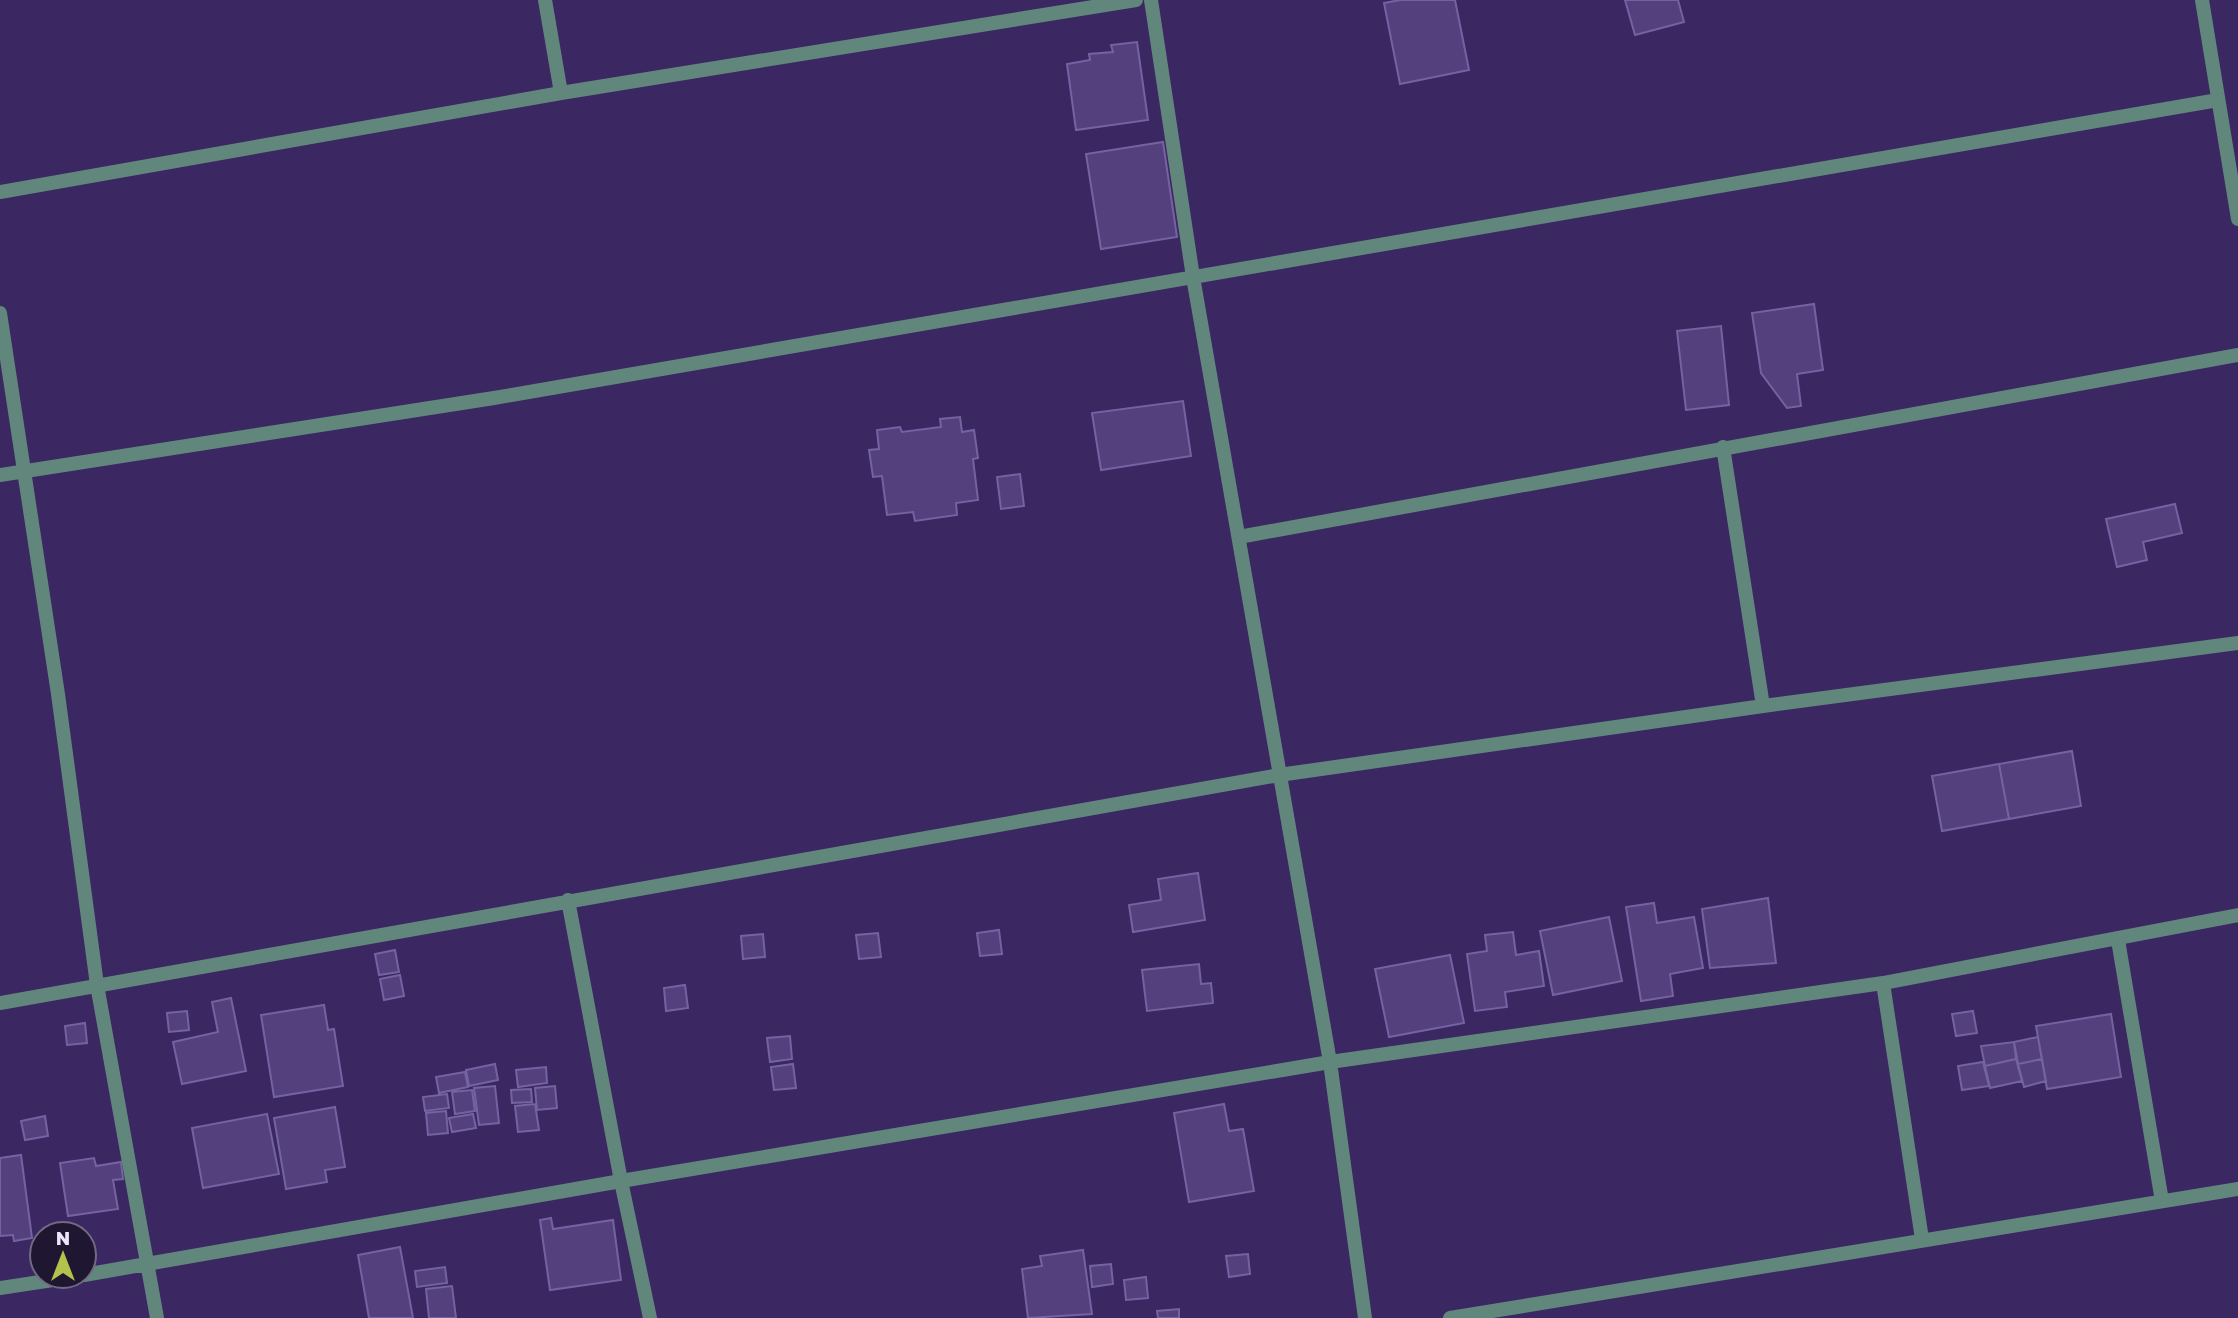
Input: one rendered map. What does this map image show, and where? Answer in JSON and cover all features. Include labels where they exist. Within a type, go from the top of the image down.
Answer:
[{"type":"street","points":[[545,0],[561,93]]},
{"type":"street","points":[[0,192],[561,93],[1136,0]]},
{"type":"street","points":[[1151,0],[1193,277],[1330,1062],[1365,1318]]},
{"type":"street","points":[[2202,0],[2238,219]]},
{"type":"street","points":[[0,475],[494,398],[2218,100]]},
{"type":"street","points":[[0,313],[97,985],[157,1318]]},
{"type":"street","points":[[1239,537],[2238,355]]},
{"type":"street","points":[[1723,447],[1763,706]]},
{"type":"street","points":[[0,1003],[1279,775],[1763,706],[2238,643]]},
{"type":"street","points":[[568,900],[650,1318]]},
{"type":"street","points":[[98,1273],[621,1181],[1330,1062],[1883,983],[2238,915]]},
{"type":"street","points":[[2118,940],[2162,1201]]},
{"type":"street","points":[[1883,983],[1922,1239]]},
{"type":"street","points":[[1450,1318],[2238,1189]]},
{"type":"street","points":[[0,1289],[28,1285]]},
{"type":"building","points":[[1400,0],[1455,0],[1469,70],[1400,84],[1384,3]]},
{"type":"building","points":[[1625,0],[1678,0],[1684,22],[1635,35]]},
{"type":"building","points":[[1137,42],[1148,120],[1076,130],[1067,64],[1090,60],[1089,54],[1113,52],[1111,45]]},
{"type":"building","points":[[1163,142],[1177,237],[1101,249],[1086,154]]},
{"type":"building","points":[[1814,304],[1823,370],[1797,374],[1801,406],[1787,408],[1761,373],[1752,313]]},
{"type":"building","points":[[1721,326],[1729,405],[1686,410],[1677,331]]},
{"type":"building","points":[[1183,401],[1191,456],[1101,470],[1092,413]]},
{"type":"building","points":[[960,417],[962,432],[974,430],[978,458],[973,459],[978,500],[956,503],[957,515],[915,521],[913,512],[887,515],[882,476],[873,477],[869,450],[879,449],[877,430],[900,427],[902,432],[941,427],[940,419]]},
{"type":"building","points":[[1020,474],[1024,506],[1001,509],[997,477]]},
{"type":"building","points":[[2175,504],[2182,533],[2143,542],[2147,560],[2117,567],[2106,519]]},
{"type":"building","points":[[2072,751],[2081,806],[2009,819],[1999,764]]},
{"type":"building","points":[[1999,764],[2009,819],[1942,831],[1932,776]]},
{"type":"building","points":[[1198,873],[1205,920],[1133,932],[1129,905],[1161,900],[1158,879]]},
{"type":"building","points":[[1768,898],[1776,963],[1710,968],[1702,909]]},
{"type":"building","points":[[1654,903],[1657,923],[1694,917],[1703,968],[1670,974],[1673,996],[1641,1001],[1626,907]]},
{"type":"building","points":[[1609,917],[1622,981],[1553,995],[1540,931]]},
{"type":"building","points":[[999,930],[1002,954],[980,956],[977,933]]},
{"type":"building","points":[[1513,932],[1516,955],[1539,951],[1544,986],[1505,992],[1507,1007],[1475,1011],[1467,954],[1487,951],[1485,935]]},
{"type":"building","points":[[878,933],[881,957],[859,959],[856,935]]},
{"type":"building","points":[[763,934],[765,957],[743,959],[741,936]]},
{"type":"building","points":[[395,950],[399,972],[379,975],[375,954]]},
{"type":"building","points":[[1450,955],[1464,1023],[1389,1037],[1375,969]]},
{"type":"building","points":[[1199,964],[1201,984],[1211,983],[1213,1003],[1147,1011],[1142,970]]},
{"type":"building","points":[[400,975],[404,996],[384,1000],[380,979]]},
{"type":"building","points":[[685,985],[688,1008],[666,1011],[664,988]]},
{"type":"building","points":[[231,998],[246,1071],[182,1084],[173,1042],[218,1032],[212,1002]]},
{"type":"building","points":[[324,1005],[328,1030],[334,1029],[343,1086],[274,1097],[261,1015]]},
{"type":"building","points":[[187,1011],[189,1030],[169,1032],[167,1013]]},
{"type":"building","points":[[1973,1011],[1977,1033],[1956,1036],[1952,1014]]},
{"type":"building","points":[[2111,1014],[2121,1077],[2047,1089],[2036,1026]]},
{"type":"building","points":[[85,1023],[87,1043],[67,1045],[65,1026]]},
{"type":"building","points":[[790,1036],[792,1059],[770,1062],[767,1038]]},
{"type":"building","points":[[2038,1037],[2042,1059],[2018,1064],[2014,1042]]},
{"type":"building","points":[[2014,1042],[2016,1059],[1985,1066],[1981,1046]]},
{"type":"building","points":[[2016,1059],[2022,1081],[1990,1088],[1985,1066]]},
{"type":"building","points":[[2042,1059],[2046,1081],[2024,1087],[2018,1064]]},
{"type":"building","points":[[1983,1062],[1989,1086],[1962,1090],[1958,1066]]},
{"type":"building","points":[[495,1064],[498,1080],[469,1086],[466,1070]]},
{"type":"building","points":[[793,1064],[796,1088],[774,1090],[771,1067]]},
{"type":"building","points":[[546,1067],[547,1083],[518,1087],[516,1070]]},
{"type":"building","points":[[465,1072],[468,1087],[439,1093],[436,1077]]},
{"type":"building","points":[[495,1086],[499,1123],[479,1125],[474,1088]]},
{"type":"building","points":[[555,1086],[557,1108],[537,1110],[535,1088]]},
{"type":"building","points":[[531,1089],[532,1102],[512,1103],[511,1090]]},
{"type":"building","points":[[472,1090],[475,1111],[455,1114],[452,1092]]},
{"type":"building","points":[[447,1094],[449,1108],[425,1111],[423,1097]]},
{"type":"building","points":[[535,1104],[539,1130],[518,1132],[515,1106]]},
{"type":"building","points":[[1224,1104],[1229,1131],[1243,1129],[1254,1191],[1189,1202],[1174,1113]]},
{"type":"building","points":[[335,1107],[345,1167],[325,1170],[327,1182],[286,1189],[274,1118]]},
{"type":"building","points":[[446,1111],[448,1133],[428,1135],[426,1113]]},
{"type":"building","points":[[267,1114],[279,1174],[203,1188],[192,1128]]},
{"type":"building","points":[[473,1114],[476,1128],[452,1132],[449,1118]]},
{"type":"building","points":[[45,1116],[48,1136],[25,1140],[21,1121]]},
{"type":"building","points":[[21,1155],[30,1220],[28,1239],[14,1241],[13,1235],[0,1236],[0,1158]]},
{"type":"building","points":[[94,1158],[96,1166],[121,1162],[123,1179],[113,1180],[118,1209],[68,1216],[60,1163]]},
{"type":"building","points":[[551,1218],[553,1229],[613,1220],[621,1280],[550,1290],[540,1220]]},
{"type":"building","points":[[400,1247],[413,1318],[369,1318],[358,1255]]},
{"type":"building","points":[[1083,1250],[1092,1314],[1028,1318],[1022,1269],[1042,1266],[1040,1256]]},
{"type":"building","points":[[1248,1254],[1250,1274],[1229,1277],[1226,1256]]},
{"type":"building","points":[[1111,1264],[1113,1284],[1092,1287],[1090,1266]]},
{"type":"building","points":[[445,1267],[447,1283],[417,1287],[415,1271]]},
{"type":"building","points":[[1146,1277],[1148,1298],[1126,1300],[1124,1280]]},
{"type":"building","points":[[452,1286],[456,1318],[429,1318],[426,1289]]},
{"type":"building","points":[[1179,1309],[1179,1318],[1158,1318],[1157,1311]]}]
